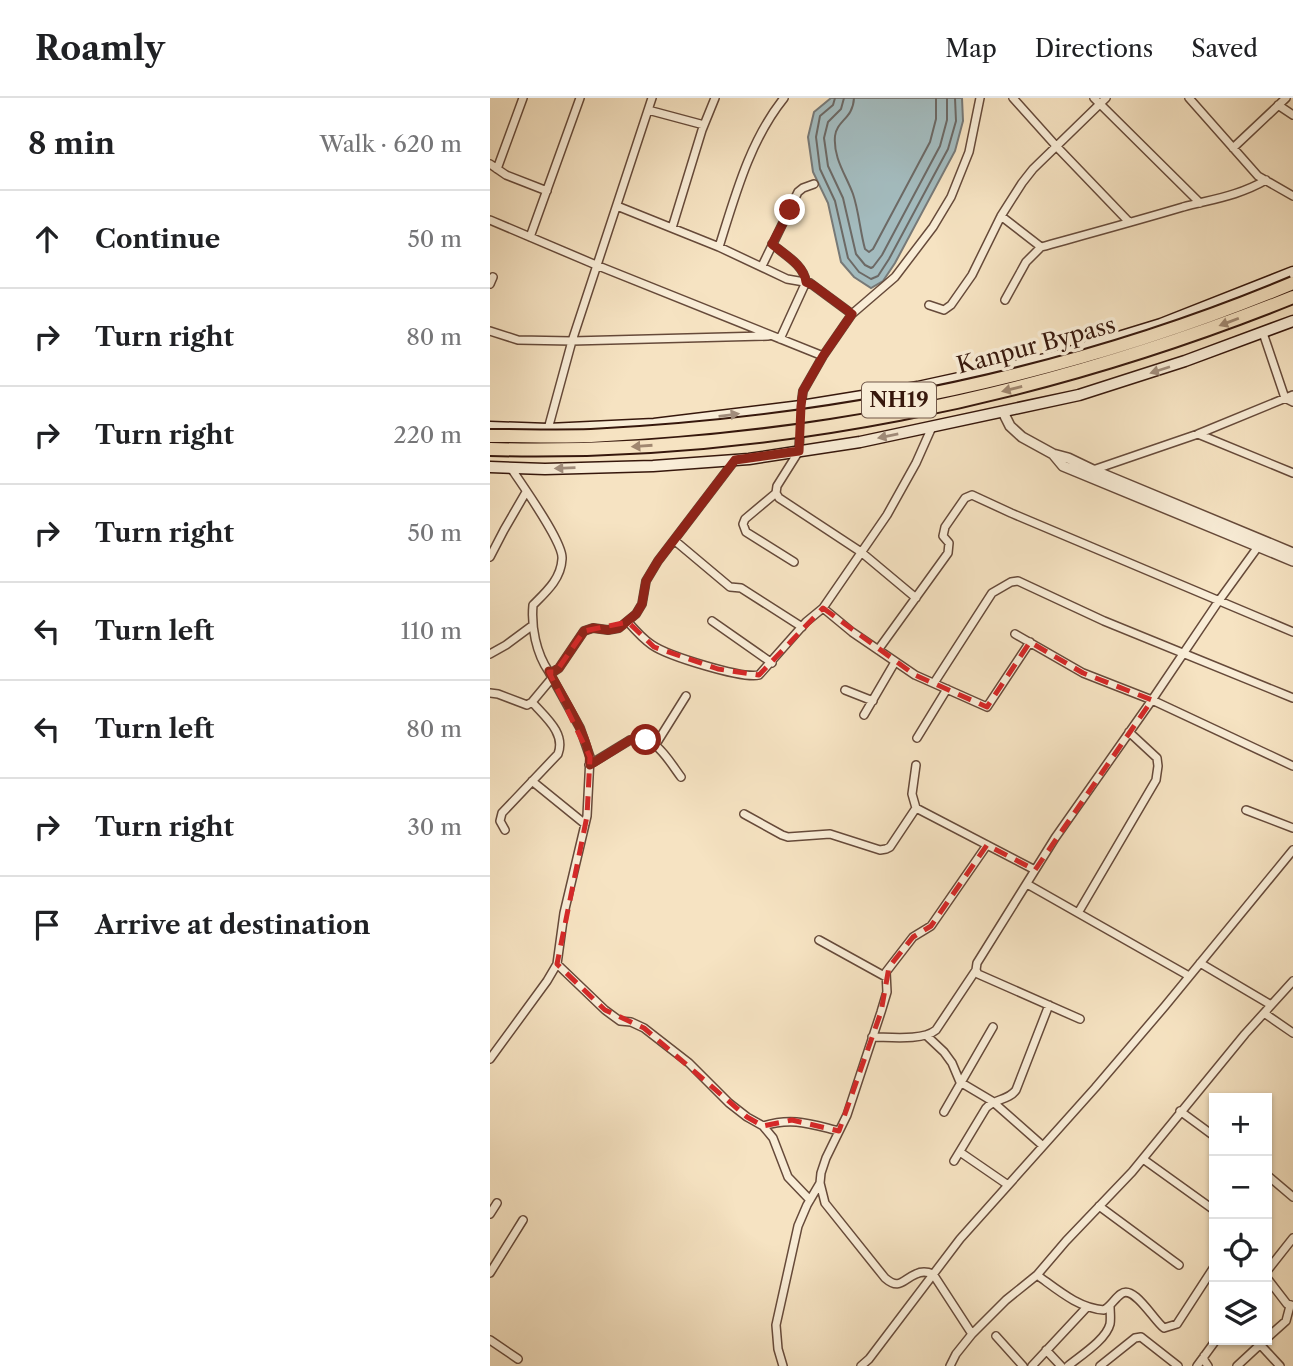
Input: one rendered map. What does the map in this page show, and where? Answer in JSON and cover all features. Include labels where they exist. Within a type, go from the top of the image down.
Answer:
[{"type":"highway","name":"Kanpur Bypass","points":[[490,436],[589,436],[706,428],[835,411],[942,392],[1098,352],[1180,326],[1293,283]]},
{"type":"highway","name":"Kanpur Bypass","points":[[490,449],[592,449],[699,442],[831,426],[894,415],[1075,373],[1186,338],[1293,297]]},
{"type":"main road","points":[[490,427],[548,429],[654,424],[801,406],[918,387],[1050,358],[1161,324],[1293,272]]},
{"type":"main road","points":[[490,467],[545,469],[653,466],[735,460],[860,442],[1079,395],[1185,362],[1293,321]]},
{"type":"street","points":[[523,98],[493,166],[518,180],[547,191]]},
{"type":"street","points":[[530,237],[580,98]]},
{"type":"street","points":[[548,429],[572,341],[652,98]]},
{"type":"street","points":[[672,228],[715,98]]},
{"type":"street","points":[[719,247],[749,160],[784,98]]},
{"type":"street","points":[[794,562],[746,532],[743,524],[745,519],[776,493],[799,451],[803,391],[823,356],[852,314],[894,277],[933,227],[951,197],[969,152],[980,98]]},
{"type":"street","points":[[1013,98],[1129,222]]},
{"type":"street","points":[[1202,98],[1192,101],[1258,176],[1293,196]]},
{"type":"street","points":[[1233,148],[1286,98]]},
{"type":"street","points":[[929,305],[944,310],[951,305],[972,275],[1001,216],[1017,191],[1033,169],[1100,100],[1200,203]]},
{"type":"street","points":[[1278,105],[1293,115]]},
{"type":"street","points":[[649,110],[704,125]]},
{"type":"street","points":[[1005,300],[1026,262],[1041,247],[1230,196],[1266,180]]},
{"type":"street","points":[[762,266],[798,192],[814,184]]},
{"type":"street","points":[[617,206],[719,247],[787,279],[806,282],[852,314]]},
{"type":"street","points":[[1001,216],[1041,247]]},
{"type":"street","points":[[490,220],[823,356]]},
{"type":"street","points":[[772,244],[801,268],[806,282],[776,338]]},
{"type":"street","points":[[490,331],[518,340],[776,338]]},
{"type":"street","points":[[1263,333],[1285,398],[1293,402]]},
{"type":"street","points":[[1091,473],[1198,434],[1293,395]]},
{"type":"street","points":[[1003,412],[1010,426],[1022,437],[1053,454],[1063,466],[1091,473],[1260,543],[1293,553]]},
{"type":"street","points":[[628,622],[654,647],[718,669],[752,677],[759,675],[823,608],[887,515],[916,463],[932,427]]},
{"type":"street","points":[[1198,434],[1293,473]]},
{"type":"street","points":[[490,693],[527,705],[532,702],[550,675],[559,668],[584,631],[593,628],[619,628],[628,622],[642,604],[646,581],[658,561],[735,460]]},
{"type":"street","points":[[490,1059],[557,964],[564,914],[585,824],[590,765],[580,728],[545,667],[534,634],[533,605],[555,581],[562,562],[561,548],[511,468]]},
{"type":"street","points":[[490,557],[526,492]]},
{"type":"street","points":[[776,493],[779,498],[861,552],[916,598]]},
{"type":"street","points":[[878,650],[948,553],[949,543],[943,536],[945,527],[965,498],[972,495],[1293,632]]},
{"type":"street","points":[[674,540],[730,587],[741,588],[802,627]]},
{"type":"street","points":[[1260,543],[1293,561]]},
{"type":"street","points":[[872,1037],[927,1036],[936,1030],[976,970],[976,963],[1055,838],[1260,543]]},
{"type":"street","points":[[934,683],[992,593],[1018,581],[1104,621],[1293,698]]},
{"type":"street","points":[[823,608],[852,632],[915,675],[987,707],[1030,642]]},
{"type":"street","points":[[712,621],[772,663]]},
{"type":"street","points":[[490,654],[533,625]]},
{"type":"street","points":[[1015,634],[1083,673],[1152,700],[1293,766]]},
{"type":"street","points":[[864,715],[895,662]]},
{"type":"street","points":[[917,738],[947,689]]},
{"type":"street","points":[[845,690],[873,701]]},
{"type":"street","points":[[656,744],[685,696]]},
{"type":"street","points":[[505,830],[500,821],[502,813],[558,754],[560,748],[557,732],[532,702]]},
{"type":"street","points":[[1078,913],[1156,779],[1157,758],[1129,732]]},
{"type":"street","points":[[590,765],[637,738],[656,744],[681,776]]},
{"type":"street","points":[[916,765],[912,794],[916,808],[1035,870]]},
{"type":"street","points":[[532,781],[585,824]]},
{"type":"street","points":[[744,814],[788,837],[830,834],[880,850],[890,846],[916,808]]},
{"type":"street","points":[[1245,810],[1293,828]]},
{"type":"street","points":[[972,1334],[933,1274],[916,1273],[896,1284],[885,1278],[825,1203],[820,1183],[826,1158],[848,1115],[887,992],[886,977],[889,967],[914,937],[931,926],[987,845]]},
{"type":"street","points":[[861,1366],[960,1239],[1095,1088],[1293,850]]},
{"type":"street","points":[[1027,884],[1189,976]]},
{"type":"street","points":[[819,940],[886,977]]},
{"type":"street","points":[[1200,963],[1271,1005]]},
{"type":"street","points":[[557,964],[605,1010],[620,1021],[631,1022],[644,1028],[689,1063],[729,1103],[763,1126],[773,1138],[788,1177],[810,1200]]},
{"type":"street","points":[[976,970],[978,974],[1080,1019]]},
{"type":"street","points":[[952,1365],[956,1354],[972,1334],[1006,1300],[1037,1275],[1143,1159],[1180,1111],[1293,981]]},
{"type":"street","points":[[954,1161],[983,1111],[992,1101],[1012,1096],[1016,1090],[1049,1005]]},
{"type":"street","points":[[1264,1013],[1293,1033]]},
{"type":"street","points":[[944,1112],[993,1027]]},
{"type":"street","points":[[927,1036],[952,1062],[960,1082],[992,1101],[1043,1146]]},
{"type":"street","points":[[1180,1111],[1209,1132]]},
{"type":"street","points":[[763,1126],[778,1121],[792,1121],[839,1131]]},
{"type":"street","points":[[960,1152],[1008,1185]]},
{"type":"street","points":[[1143,1159],[1209,1206]]},
{"type":"street","points":[[1272,1180],[1293,1197]]},
{"type":"street","points":[[783,1366],[776,1325],[798,1226],[820,1183]]},
{"type":"street","points":[[490,1214],[497,1203]]},
{"type":"street","points":[[1099,1206],[1179,1265]]},
{"type":"street","points":[[490,1273],[523,1220]]},
{"type":"street","points":[[1272,1265],[1293,1238]]},
{"type":"street","points":[[1037,1275],[1078,1304],[1087,1307],[1104,1310],[1121,1294],[1131,1292],[1159,1325],[1168,1328],[1177,1324],[1209,1275]]},
{"type":"street","points":[[1270,1282],[1287,1304],[1291,1305],[1286,1321],[1272,1332]]},
{"type":"street","points":[[1068,1366],[1101,1338],[1108,1328],[1110,1306]]},
{"type":"street","points":[[1032,1366],[1087,1307]]},
{"type":"street","points":[[996,1336],[1023,1366]]},
{"type":"street","points":[[1100,1366],[1135,1338],[1141,1337],[1178,1366]]},
{"type":"street","points":[[490,1340],[518,1359]]},
{"type":"street","points":[[1197,1366],[1212,1345]]},
{"type":"street","points":[[1237,1366],[1257,1345]]},
{"type":"street","points":[[1265,1345],[1280,1366]]},
{"type":"street","points":[[1046,1350],[1061,1366]]},
{"type":"street","points":[[1204,1356],[1208,1366]]},
{"type":"highlighted area","points":[[823,608],[915,675],[987,707],[1030,642],[1083,673],[1152,700],[1035,870],[987,845],[931,926],[913,937],[889,967],[881,1012],[839,1131],[792,1120],[763,1126],[747,1117],[644,1028],[605,1010],[557,964],[587,816],[590,757],[549,672],[556,672],[584,631],[628,622],[654,647],[718,669],[759,675]]},
{"type":"water","points":[[831,98],[962,98],[963,121],[955,151],[895,263],[883,281],[871,288],[854,277],[841,262],[828,203],[813,172],[808,137],[814,112]]},
{"type":"route","points":[[646,740],[630,740],[590,765],[580,728],[549,671],[553,672],[559,668],[584,631],[593,628],[619,628],[636,614],[642,604],[646,581],[658,561],[735,460],[799,451],[803,391],[852,314],[806,282],[801,268],[772,244],[790,210]]}]
